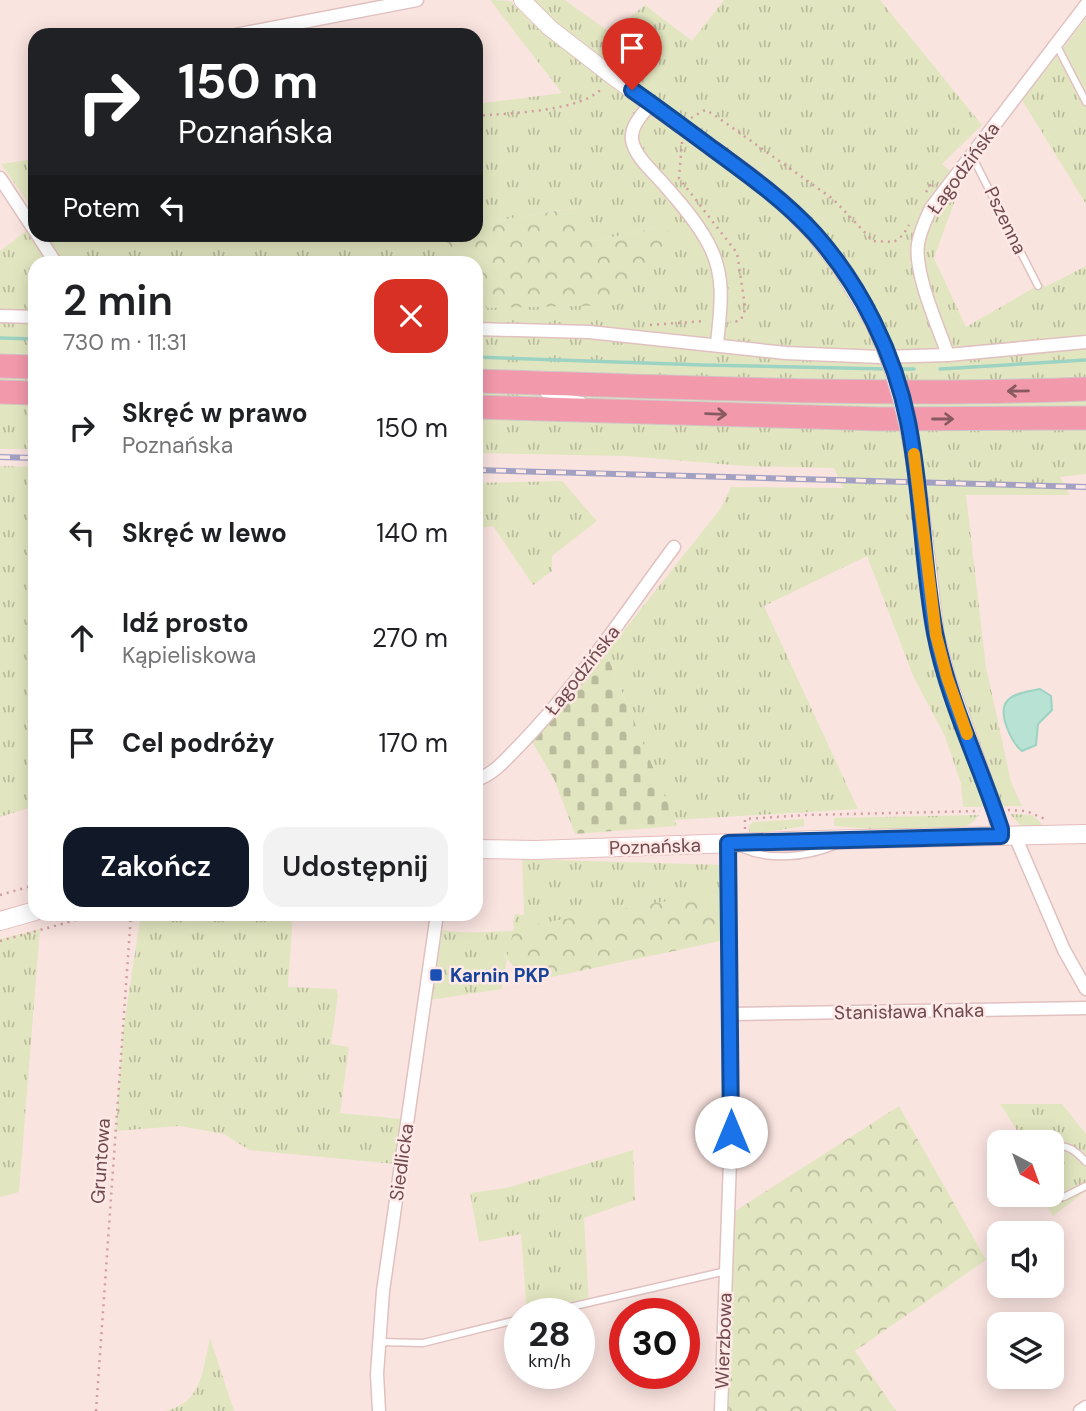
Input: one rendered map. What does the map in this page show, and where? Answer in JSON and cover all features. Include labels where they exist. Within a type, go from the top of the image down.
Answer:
[{"type":"highway","points":[[0,366],[28,367]]},
{"type":"highway","points":[[483,382],[809,391],[1004,391],[1086,388]]},
{"type":"highway","points":[[0,392],[28,393]]},
{"type":"highway","points":[[483,405],[878,419],[1086,418]]},
{"type":"main road","name":"Poznańska","points":[[483,849],[535,850],[736,842],[1086,834]]},
{"type":"main road","points":[[0,921],[28,913]]},
{"type":"street","points":[[271,28],[417,0]]},
{"type":"street","points":[[522,0],[550,28],[777,198],[815,235],[840,267],[874,324],[903,399],[913,450],[936,635],[960,715],[995,811],[1086,989]]},
{"type":"street","name":"Łagodzińska","points":[[948,355],[918,264],[918,244],[923,225],[931,208],[971,154],[1086,5]]},
{"type":"street","points":[[651,103],[634,127],[632,139],[635,149],[670,190],[711,249],[720,273],[722,296],[717,344]]},
{"type":"street","points":[[0,178],[28,221]]},
{"type":"street","points":[[0,316],[28,317]]},
{"type":"street","points":[[483,329],[589,332],[786,353],[880,357],[948,355],[1086,342]]},
{"type":"street","name":"Łagodzińska","points":[[483,777],[493,772],[538,726],[674,547]]},
{"type":"street","name":"Wierzbowa","points":[[721,1411],[731,1132],[736,842]]},
{"type":"street","name":"Siedlicka","points":[[379,1411],[377,1374],[383,1292],[436,921]]},
{"type":"street","name":"Stanisława Knaka","points":[[731,1014],[1086,1008]]},
{"type":"street","points":[[1080,1411],[1086,1407]]},
{"type":"lane","points":[[1056,44],[1086,102]]},
{"type":"lane","name":"Pszenna","points":[[971,154],[1038,286]]},
{"type":"lane","points":[[483,383],[558,396],[585,397]]},
{"type":"lane","points":[[598,393],[663,387]]},
{"type":"lane","points":[[531,399],[558,396]]},
{"type":"lane","points":[[483,404],[517,400]]},
{"type":"lane","points":[[598,402],[663,412]]},
{"type":"lane","points":[[1064,1146],[1074,1150],[1086,1162]]},
{"type":"lane","points":[[1064,1197],[1086,1186]]},
{"type":"lane","name":"Wierzbowa","points":[[595,1301],[726,1270]]},
{"type":"lane","points":[[379,1342],[423,1343],[504,1323]]},
{"type":"path","points":[[483,116],[575,104],[599,92],[612,76]]},
{"type":"path","points":[[643,326],[719,320],[734,323],[744,315],[746,306],[737,253],[679,178],[683,128],[705,110],[826,193],[873,241],[894,242],[903,234],[914,215]]},
{"type":"path","points":[[925,193],[932,183],[943,192]]},
{"type":"path","points":[[736,842],[745,819],[806,815],[1026,811],[1049,821]]},
{"type":"path","points":[[806,815],[806,825]]},
{"type":"path","points":[[832,815],[832,824]]},
{"type":"path","points":[[0,895],[28,887]]},
{"type":"path","points":[[0,941],[73,921]]},
{"type":"path","name":"Gruntowa","points":[[96,1411],[131,921]]},
{"type":"green space","points":[[490,0],[510,1],[536,27],[588,64],[528,0],[565,0],[611,33],[645,5],[692,41],[724,0],[880,0],[982,125],[942,164],[962,181],[934,258],[966,327],[1042,283],[1045,287],[1086,266],[1086,474],[1060,477],[1070,495],[966,495],[986,667],[1011,782],[1022,806],[963,807],[961,784],[945,736],[914,678],[867,556],[764,606],[858,809],[674,820],[606,653],[721,508],[731,487],[843,488],[834,468],[745,466],[625,456],[483,453],[483,275],[664,226],[594,241],[574,208],[483,223],[483,103],[562,93]]},
{"type":"green space","points":[[1086,18],[1086,89],[1071,61],[1066,44]]},
{"type":"green space","points":[[1066,44],[1071,61],[1086,89],[1086,204],[1022,100]]},
{"type":"green space","points":[[28,160],[28,203],[1,164]]},
{"type":"green space","points":[[575,208],[594,241],[664,226],[671,234],[620,305],[486,308],[483,295],[483,256],[460,256],[446,242],[483,242],[483,223]]},
{"type":"green space","points":[[28,229],[28,242],[446,242],[460,256],[28,256],[28,449],[0,449],[0,251]]},
{"type":"green space","points":[[0,466],[28,467],[28,808],[0,817]]},
{"type":"green space","points":[[562,481],[597,521],[552,556],[552,571],[533,585],[493,526],[483,528],[483,483]]},
{"type":"green space","points":[[606,653],[677,826],[575,834],[554,779],[532,742]]},
{"type":"green space","points":[[1010,814],[1032,815],[1042,824],[1041,827],[1021,826]]},
{"type":"green space","points":[[979,815],[972,823],[960,829],[886,830],[834,826],[834,818]]},
{"type":"green space","points":[[804,819],[804,826],[749,835],[749,826],[753,822]]},
{"type":"green space","points":[[522,859],[726,865],[727,892],[516,930],[513,925],[515,914],[524,915]]},
{"type":"green space","points":[[729,890],[733,936],[721,941],[528,982],[507,959],[514,928]]},
{"type":"green space","points":[[140,921],[293,921],[288,987],[336,989],[338,995],[331,1044],[349,1047],[340,1113],[401,1119],[395,1164],[249,1150],[224,1134],[179,1126],[116,1131],[123,1031]]},
{"type":"green space","points":[[40,929],[19,1192],[0,1197],[0,939]]},
{"type":"green space","points":[[444,930],[470,933],[515,931],[508,958],[502,953],[507,959],[502,989],[430,1000],[440,932]]},
{"type":"green space","points":[[1000,1104],[1062,1104],[1086,1134],[1086,1191],[1064,1208],[1064,1130],[1017,1130]]},
{"type":"green space","points":[[899,1106],[986,1260],[855,1351],[896,1411],[720,1411],[729,1215]]},
{"type":"green space","points":[[633,1150],[635,1200],[584,1218],[589,1298],[526,1298],[521,1234],[479,1242],[470,1193],[506,1188]]},
{"type":"green space","points":[[1048,1208],[1064,1208],[1053,1216]]},
{"type":"green space","points":[[210,1338],[234,1411],[164,1411],[186,1401],[199,1384]]},
{"type":"water","points":[[1040,689],[1051,696],[1052,710],[1038,724],[1036,745],[1022,751],[1007,727],[1005,705],[1015,696]]},
{"type":"waterway","points":[[0,338],[28,339]]},
{"type":"waterway","points":[[483,357],[887,369]]},
{"type":"waterway","points":[[940,369],[1086,360]]},
{"type":"waterway","points":[[898,369],[914,369]]},
{"type":"railway","points":[[0,457],[28,458]]},
{"type":"railway","points":[[483,470],[1086,487]]},
{"type":"slow traffic","points":[[914,454],[936,635],[967,734]]},
{"type":"place","name":"Karnin PKP","points":[[436,975]]},
{"type":"route","points":[[632,90],[786,205],[815,235],[840,267],[874,324],[895,373],[908,422],[936,635],[947,677],[1001,829],[1001,836],[728,843],[731,1132]]}]
